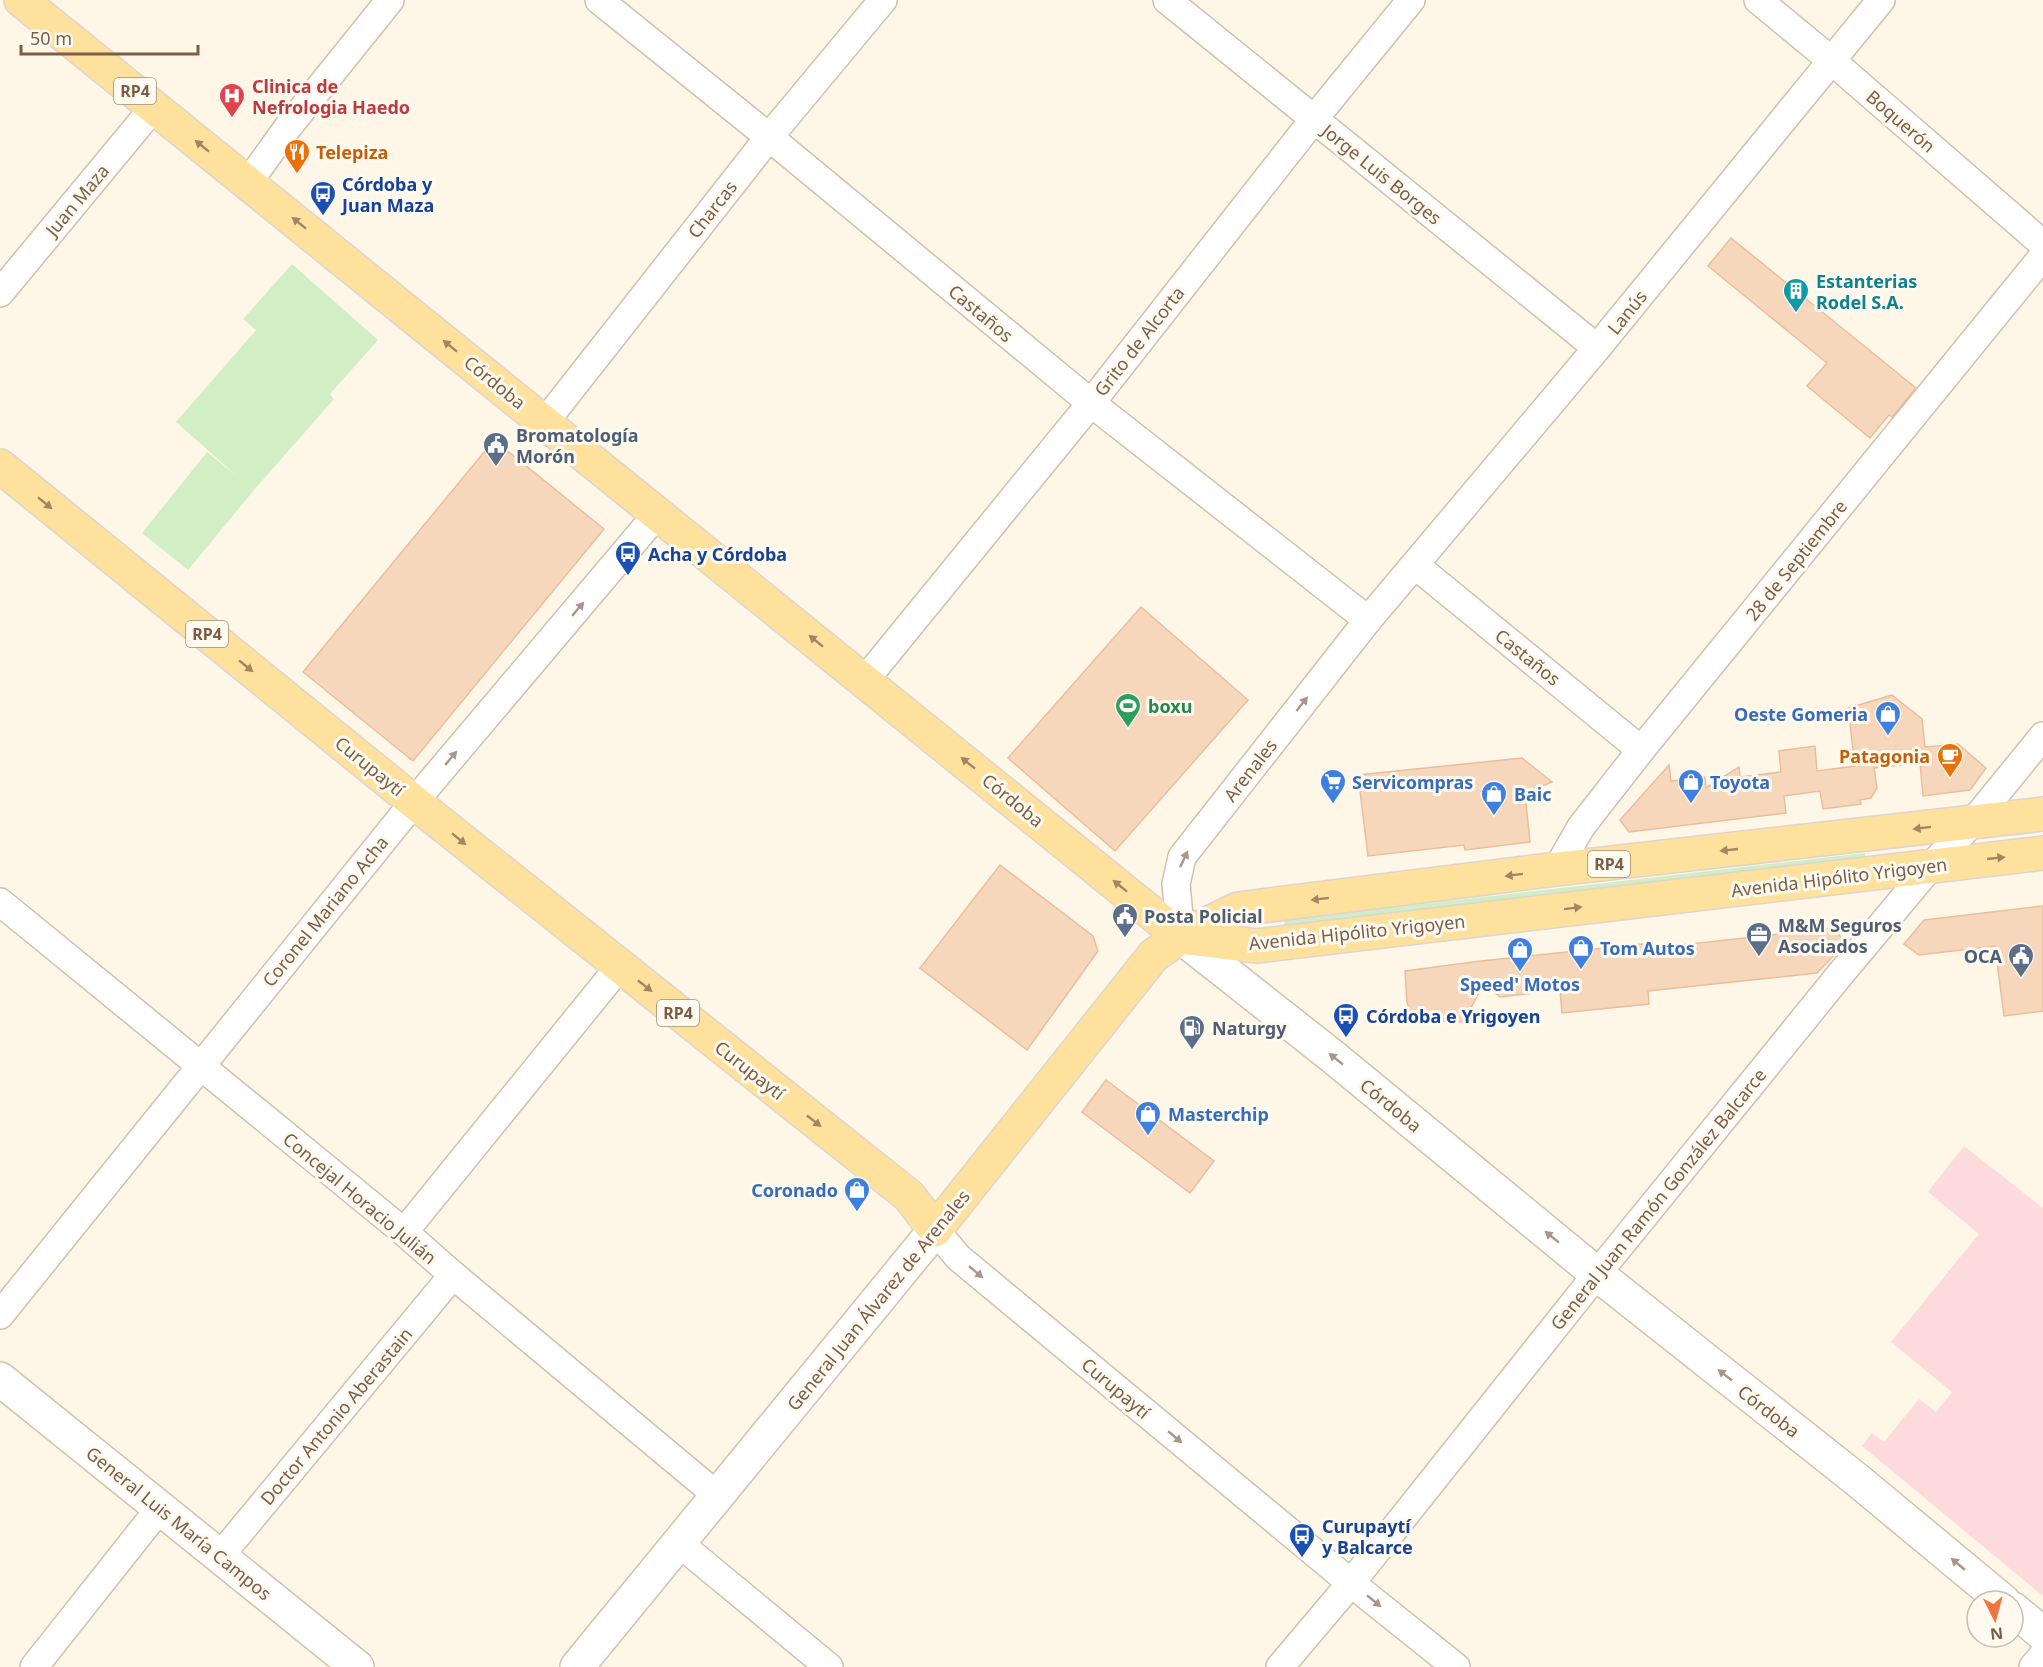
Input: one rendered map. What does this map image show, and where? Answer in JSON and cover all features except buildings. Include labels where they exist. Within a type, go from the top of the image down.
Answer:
[{"type":"main road","name":"Córdoba","points":[[21,0],[1181,937]]},
{"type":"main road","name":"Curupaytí","points":[[0,466],[414,802],[909,1196],[935,1230]]},
{"type":"main road","name":"Avenida Hipólito Yrigoyen","points":[[1181,937],[1238,909],[1557,869],[2043,814]]},
{"type":"main road","name":"Avenida Hipólito Yrigoyen","points":[[1181,937],[1257,946],[2043,853]]},
{"type":"main road","name":"General Juan Álvarez de Arenales","points":[[935,1230],[1154,955],[1181,937]]},
{"type":"street","points":[[248,183],[288,127],[390,0]]},
{"type":"street","name":"Castaños","points":[[599,0],[769,137],[1090,403],[1368,620]]},
{"type":"street","name":"Charcas","points":[[545,422],[769,137],[883,0]]},
{"type":"street","name":"Jorge Luis Borges","points":[[1167,0],[1597,348]]},
{"type":"street","name":"Grito de Alcorta","points":[[865,681],[1411,0]]},
{"type":"street","name":"Boquerón","points":[[1758,0],[2043,244]]},
{"type":"street","name":"Lanús","points":[[1368,620],[1597,348],[1881,0]]},
{"type":"street","name":"Juan Maza","points":[[0,293],[154,107]]},
{"type":"street","name":"28 de Septiembre","points":[[1557,869],[1581,827],[1641,750],[2043,256]]},
{"type":"street","name":"Coronel Mariano Acha","points":[[0,1315],[414,802],[658,513]]},
{"type":"street","name":"Castaños","points":[[1415,565],[1641,750]]},
{"type":"street","name":"Arenales","points":[[1181,937],[1176,884],[1182,857],[1368,620]]},
{"type":"street","name":"General Juan Ramón González Balcarce","points":[[1280,1667],[1351,1583],[1597,1274],[1931,866],[1973,822],[2043,736]]},
{"type":"street","name":"Concejal Horacio Julián","points":[[0,902],[404,1232],[719,1497]]},
{"type":"street","name":"Córdoba","points":[[1181,937],[1332,1056],[1597,1274],[1856,1479],[1989,1589]]},
{"type":"street","points":[[404,1232],[620,966]]},
{"type":"street","name":"General Juan Álvarez de Arenales","points":[[577,1667],[719,1497],[935,1230]]},
{"type":"street","name":"Curupaytí","points":[[935,1230],[959,1258],[1351,1583],[1456,1667]]},
{"type":"street","name":"Doctor Antonio Aberastain","points":[[220,1556],[453,1275]]},
{"type":"street","name":"General Luis María Campos","points":[[0,1379],[357,1667]]},
{"type":"street","points":[[34,1667],[160,1508]]},
{"type":"street","points":[[680,1544],[830,1667]]},
{"type":"street","points":[[2025,1619],[2043,1634]]},
{"type":"street","points":[[2033,1667],[2043,1655]]},
{"type":"shaded area","points":[[1964,1146],[2043,1208],[2043,1596],[1862,1446],[1872,1433],[1884,1442],[1919,1399],[1936,1412],[1952,1392],[1891,1342],[1979,1234],[1928,1192]]},
{"type":"green space","points":[[292,264],[378,340],[330,394],[334,399],[188,570],[142,533],[207,452],[237,476],[176,422],[256,330],[243,319]]},
{"type":"green space","points":[[1865,853],[1866,861],[1285,928],[1284,920]]},
{"type":"place","name":"Clinica de Nefrologia Haedo","points":[[232,119]]},
{"type":"place","name":"Telepiza","points":[[297,175]]},
{"type":"place","name":"Córdoba y Juan Maza","points":[[323,217]]},
{"type":"place","name":"Estanterias Rodel S.A.","points":[[1796,314]]},
{"type":"place","name":"Bromatología Morón","points":[[496,468]]},
{"type":"place","name":"Acha y Córdoba","points":[[628,577]]},
{"type":"place","name":"boxu","points":[[1128,729]]},
{"type":"place","name":"Oeste Gomeria","points":[[1888,737]]},
{"type":"place","name":"Patagonia","points":[[1950,779]]},
{"type":"place","name":"Servicompras","points":[[1333,805]]},
{"type":"place","name":"Toyota","points":[[1691,805]]},
{"type":"place","name":"Baic","points":[[1494,817]]},
{"type":"place","name":"Posta Policial","points":[[1125,939]]},
{"type":"place","name":"M&M Seguros Asociados","points":[[1759,958]]},
{"type":"place","name":"Tom Autos","points":[[1581,971]]},
{"type":"place","name":"Speed' Motos","points":[[1520,973]]},
{"type":"place","name":"OCA","points":[[2021,979]]},
{"type":"place","name":"Córdoba e Yrigoyen","points":[[1346,1039]]},
{"type":"place","name":"Naturgy","points":[[1192,1051]]},
{"type":"place","name":"Masterchip","points":[[1148,1137]]},
{"type":"place","name":"Coronado","points":[[857,1213]]},
{"type":"place","name":"Curupaytí y Balcarce","points":[[1302,1559]]}]
